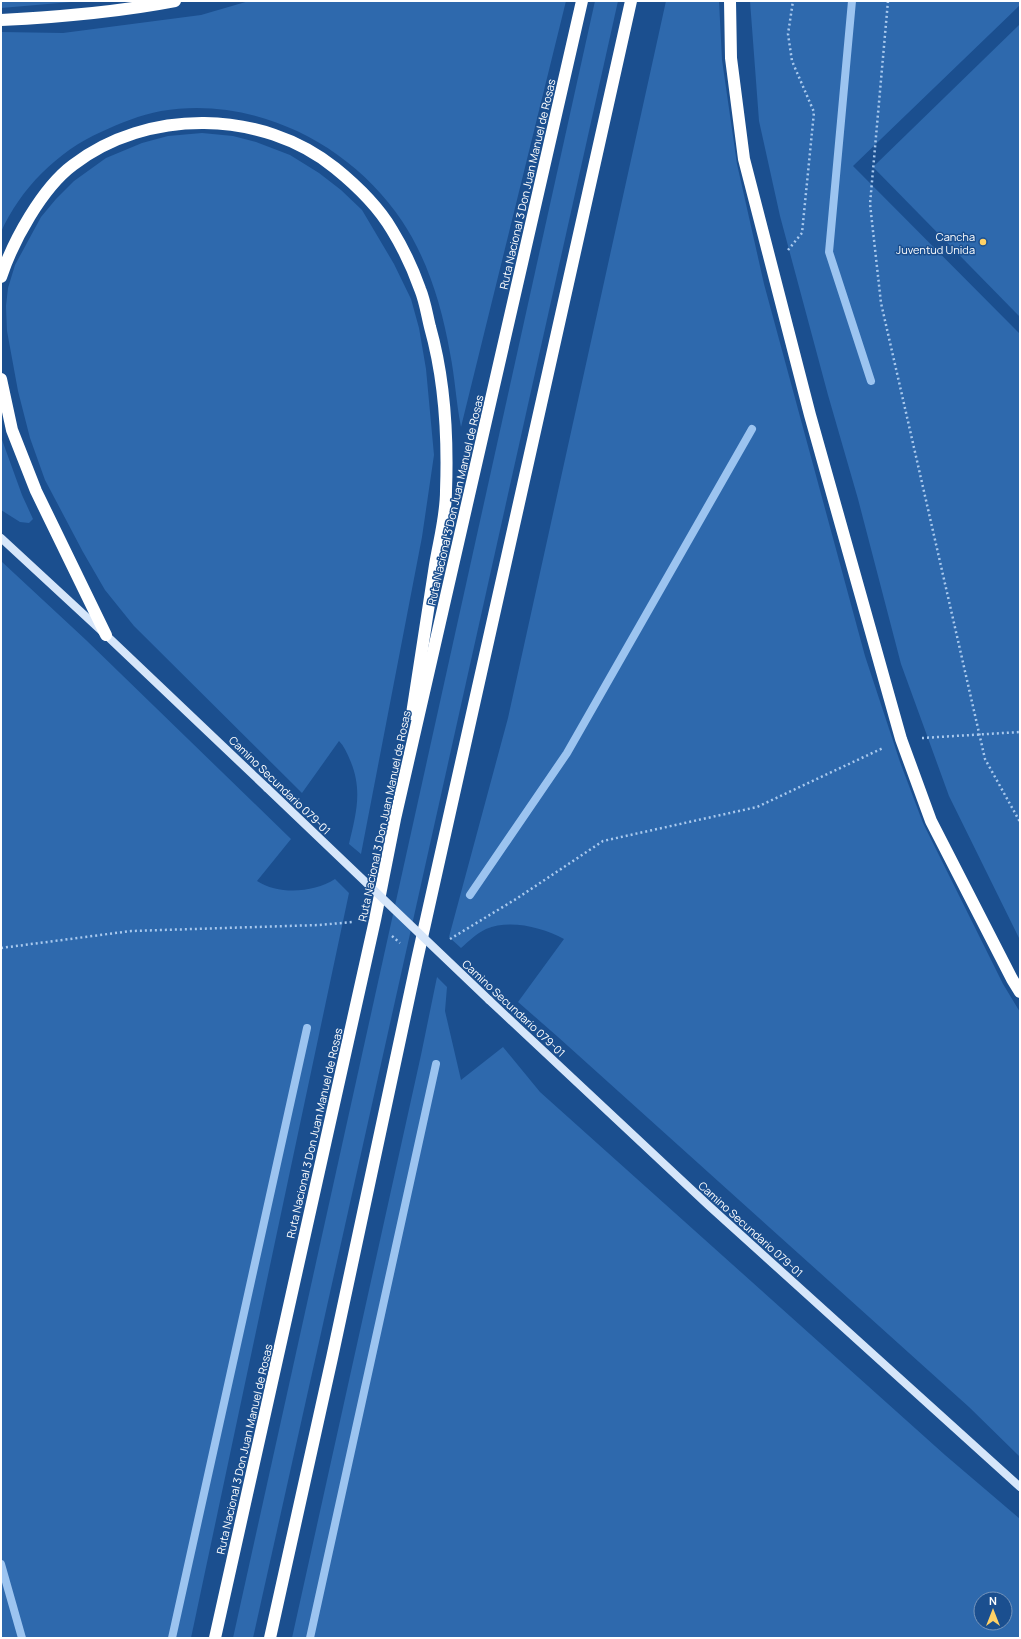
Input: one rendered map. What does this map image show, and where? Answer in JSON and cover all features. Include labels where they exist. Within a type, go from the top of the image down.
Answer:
[{"type":"highway","points":[[1,20],[53,17],[154,5],[175,1]]},
{"type":"highway","name":"Ruta Nacional 3 Don Juan Manuel de Rosas","points":[[215,1638],[375,920],[396,819],[582,1]]},
{"type":"highway","points":[[270,1638],[332,1358],[417,960],[631,1]]},
{"type":"highway","points":[[730,1],[731,58],[744,159],[810,415],[902,739],[931,821],[1020,992]]},
{"type":"highway","points":[[1,277],[17,238],[52,184],[73,165],[101,148],[132,134],[167,125],[204,122],[235,125],[266,132],[300,146],[332,166],[356,186],[375,207],[392,230],[421,291],[438,354],[446,431],[446,494],[396,819]]},
{"type":"highway","points":[[1,379],[12,430],[36,491],[106,635]]},
{"type":"main road","name":"Camino Secundario 079-01","points":[[1,538],[106,635],[489,1000],[708,1205],[1020,1487]]},
{"type":"path","points":[[772,269],[802,233],[814,112],[792,61],[788,34],[793,1]]},
{"type":"path","points":[[888,1],[870,204],[881,303],[985,759],[1020,822]]},
{"type":"path","points":[[1,948],[130,931],[319,926],[375,920],[417,960],[516,899],[603,841],[757,807],[902,739],[1020,732]]},
{"type":"shaded area","points":[[1,1],[83,1],[1,8]]},
{"type":"shaded area","points":[[249,1],[566,1],[461,427],[452,362],[443,318],[427,268],[411,236],[402,221],[381,194],[356,169],[328,148],[297,131],[265,118],[231,111],[196,108],[161,111],[138,117],[115,125],[85,140],[55,161],[30,186],[9,216],[1,232],[1,32],[63,33],[201,15]]},
{"type":"shaded area","points":[[595,1],[618,1],[253,1638],[233,1638]]},
{"type":"shaded area","points":[[666,1],[719,1],[722,60],[737,164],[764,284],[865,656],[900,762],[923,823],[1003,984],[1020,1012],[1020,1457],[969,1407],[518,1002],[564,939],[536,928],[515,925],[495,926],[486,929],[476,935],[461,948],[449,937],[508,718]]},
{"type":"shaded area","points":[[750,1],[1020,1],[1020,5],[853,166],[1020,334],[1020,940],[949,796],[901,664],[858,499],[828,395],[780,216],[759,121]]},
{"type":"shaded area","name":"Cancha Juventud Unida","points":[[1020,24],[1020,317],[873,167]]},
{"type":"shaded area","points":[[202,133],[233,136],[256,142],[290,155],[319,173],[341,190],[362,210],[394,264],[411,299],[419,328],[426,369],[434,455],[422,537],[361,854],[349,844],[356,812],[357,792],[354,771],[348,755],[342,745],[339,741],[302,793],[134,626],[105,590],[45,480],[30,438],[18,391],[7,331],[6,306],[8,288],[15,265],[41,217],[74,181],[106,158],[142,143],[168,136]]},
{"type":"shaded area","points":[[1,437],[22,495],[33,519],[29,523],[20,522],[1,510]]},
{"type":"shaded area","points":[[1,561],[86,640],[291,839],[257,881],[275,889],[296,890],[317,887],[335,879],[349,893],[191,1638],[2,1638],[1,1636]]},
{"type":"shaded area","points":[[437,977],[447,987],[445,1011],[461,1080],[503,1047],[540,1092],[945,1455],[1020,1519],[1020,1638],[292,1638]]},
{"type":"waterway","points":[[852,1],[829,252],[871,381]]},
{"type":"waterway","points":[[470,895],[567,753],[752,429]]},
{"type":"waterway","points":[[172,1638],[307,1028]]},
{"type":"waterway","points":[[310,1638],[436,1064]]},
{"type":"waterway","points":[[1,1564],[22,1638]]},
{"type":"place","name":"Cancha Juventud Unida","points":[[983,242]]}]
